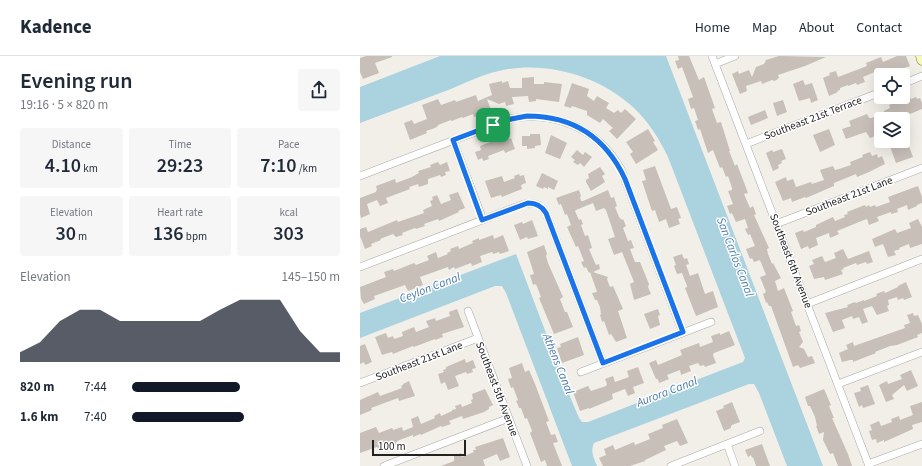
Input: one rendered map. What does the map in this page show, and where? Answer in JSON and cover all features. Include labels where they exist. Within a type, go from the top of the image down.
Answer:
[{"type":"street","name":"Southeast 6th Avenue","points":[[712,56],[869,465]]},
{"type":"street","points":[[715,64],[735,56]]},
{"type":"street","points":[[921,56],[922,60]]},
{"type":"street","points":[[910,81],[922,76]]},
{"type":"street","name":"Southeast 21st Terrace","points":[[746,144],[874,95]]},
{"type":"street","points":[[360,176],[506,120],[527,116],[548,118],[576,126],[593,136],[604,146],[620,169],[683,332]]},
{"type":"street","points":[[453,140],[482,220]]},
{"type":"street","name":"Southeast 21st Lane","points":[[776,224],[922,168]]},
{"type":"street","points":[[360,267],[528,203],[536,203],[542,207],[546,213],[603,363]]},
{"type":"street","points":[[807,304],[922,259]]},
{"type":"street","name":"Southeast 5th Avenue","points":[[468,311],[527,466]]},
{"type":"street","points":[[581,372],[711,322]]},
{"type":"street","name":"Southeast 21st Lane","points":[[360,383],[478,338]]},
{"type":"street","points":[[838,384],[922,352]]},
{"type":"street","points":[[384,466],[509,418]]},
{"type":"street","points":[[671,466],[760,431]]},
{"type":"street","points":[[727,444],[735,466]]},
{"type":"street","points":[[869,465],[922,444]]},
{"type":"water","points":[[440,56],[666,56],[823,466],[787,466],[759,393],[754,384],[749,384],[594,443],[592,452],[597,466],[572,466],[502,286],[495,286],[360,338],[360,313],[516,254],[571,399],[582,422],[588,422],[743,362],[745,358],[665,150],[644,118],[633,107],[605,87],[589,79],[555,70],[520,68],[503,70],[483,75],[451,89],[360,123],[360,87]]},
{"type":"building","points":[[366,56],[392,57],[375,63],[379,73],[363,79],[360,72],[360,58]]},
{"type":"building","points":[[678,56],[689,56],[699,80],[704,77],[715,108],[712,109],[717,123],[721,122],[729,151],[735,166],[737,164],[748,193],[744,194],[750,208],[753,206],[756,214],[754,215],[769,248],[767,249],[768,254],[772,264],[773,263],[781,278],[775,281],[778,291],[784,288],[793,311],[791,312],[796,326],[799,325],[801,331],[799,332],[803,342],[799,347],[804,349],[808,357],[812,356],[815,363],[800,368],[798,365],[793,367],[771,306],[769,306],[767,302],[766,303],[763,294],[766,292],[760,277],[766,275],[760,260],[754,262],[752,258],[750,259],[746,249],[755,246],[750,234],[748,235],[745,229],[748,228],[745,219],[736,222],[732,213],[730,214],[727,206],[733,204],[728,191],[732,190],[732,188],[728,176],[726,177],[722,167],[720,168],[713,150],[708,153],[700,129],[698,130],[695,121],[698,120],[694,108],[691,109],[688,99],[693,97],[682,67],[678,69],[675,61],[679,60]]},
{"type":"building","points":[[779,56],[826,57],[778,75],[779,78],[775,81],[772,80],[762,84],[761,81],[746,86],[747,91],[740,94],[732,74],[738,71],[739,74],[749,70],[752,77],[756,67],[764,64],[766,60]]},
{"type":"building","points":[[897,56],[906,56],[910,66],[904,68],[874,68],[874,72],[863,77],[865,82],[840,88],[840,90],[837,91],[838,92],[829,96],[823,78],[830,75],[829,73],[836,71],[838,77],[867,66],[866,63],[881,57],[883,62]]},
{"type":"building","points":[[534,77],[534,84],[544,84],[544,82],[562,84],[559,102],[536,99],[536,101],[529,102],[528,96],[512,97],[514,104],[506,106],[505,102],[499,104],[487,99],[491,110],[490,111],[474,117],[473,114],[452,121],[451,120],[438,125],[435,128],[426,131],[427,133],[410,140],[404,123],[412,120],[414,124],[427,119],[422,105],[438,99],[441,105],[455,100],[456,102],[476,95],[478,101],[492,95],[489,84],[508,81],[510,88],[522,88],[522,78]]},
{"type":"building","points":[[803,80],[805,85],[812,83],[818,100],[811,103],[810,98],[799,101],[793,84]]},
{"type":"building","points":[[572,83],[589,89],[587,96],[594,101],[597,96],[609,103],[606,108],[614,113],[618,110],[621,113],[625,109],[636,119],[617,139],[609,131],[613,128],[603,119],[600,123],[587,115],[587,111],[572,106],[571,108],[564,106]]},
{"type":"building","points":[[910,97],[911,99],[916,97],[917,99],[920,98],[922,109],[910,114],[910,112],[884,112],[890,108],[889,105],[910,104]]},
{"type":"building","points":[[783,100],[787,112],[777,116],[773,103]]},
{"type":"building","points":[[765,110],[768,118],[751,125],[748,117]]},
{"type":"building","points":[[867,114],[869,118],[874,117],[874,137],[870,138],[866,132],[846,139],[842,129],[851,126],[849,121]]},
{"type":"building","points":[[648,129],[658,150],[636,164],[630,154],[633,152],[626,142]]},
{"type":"building","points":[[829,129],[835,145],[820,152],[813,135]]},
{"type":"building","points":[[530,134],[540,134],[541,145],[535,146],[535,148],[527,149],[527,146],[522,146],[522,136],[530,136]]},
{"type":"building","points":[[551,135],[567,143],[560,159],[545,153]]},
{"type":"building","points":[[503,137],[504,141],[511,138],[515,149],[505,153],[504,150],[488,156],[489,159],[483,161],[482,158],[478,160],[475,152],[481,150],[480,146]]},
{"type":"building","points":[[891,148],[910,148],[913,157],[896,163]]},
{"type":"building","points":[[782,149],[786,159],[781,161],[782,163],[778,165],[779,168],[773,171],[766,153],[772,150],[773,152]]},
{"type":"building","points":[[577,150],[583,155],[585,152],[592,157],[584,167],[580,163],[578,165],[573,162],[575,160],[571,157]]},
{"type":"building","points":[[870,152],[872,156],[877,154],[878,158],[882,156],[885,164],[857,177],[856,174],[834,183],[834,186],[806,198],[805,197],[792,202],[791,198],[783,201],[775,182],[786,177],[787,181],[793,179],[796,187],[811,182],[812,184],[824,180],[820,170],[833,166],[835,170],[851,165],[850,162],[863,157],[862,155]]},
{"type":"building","points":[[438,162],[440,165],[447,162],[450,171],[445,172],[446,175],[441,177],[440,175],[428,179],[428,184],[419,187],[418,184],[409,187],[410,189],[386,198],[388,203],[380,206],[377,200],[367,204],[370,214],[361,218],[360,198],[376,192],[376,186],[395,179],[396,183],[412,177],[419,173],[418,171],[431,167],[430,165]]},
{"type":"building","points":[[655,166],[671,209],[677,207],[681,218],[678,219],[680,224],[669,228],[666,219],[659,222],[655,210],[652,211],[642,181],[646,180],[643,170]]},
{"type":"building","points":[[600,167],[605,174],[602,176],[605,182],[591,191],[586,182],[589,178],[588,174]]},
{"type":"building","points":[[542,173],[558,181],[554,190],[548,187],[548,189],[544,187],[543,189],[536,186]]},
{"type":"building","points":[[519,174],[520,176],[524,175],[526,183],[521,185],[522,189],[502,197],[501,195],[491,198],[485,181],[502,176],[504,182],[515,178],[514,176]]},
{"type":"building","points":[[918,186],[922,197],[922,203],[917,206],[908,210],[907,205],[897,209],[898,212],[891,214],[891,212],[877,217],[879,221],[869,225],[867,219],[864,220],[837,231],[839,234],[830,238],[829,233],[816,238],[818,245],[809,249],[808,246],[801,249],[795,233],[803,230],[804,232],[816,227],[816,225],[833,217],[835,221],[845,217],[844,215],[848,214],[847,212],[865,205],[866,207],[869,205],[870,207],[875,205],[876,207],[890,202],[888,197]]},
{"type":"building","points":[[579,190],[581,201],[608,190],[611,198],[614,197],[617,206],[615,207],[619,217],[622,220],[623,219],[626,226],[623,228],[628,241],[631,240],[634,248],[630,249],[635,262],[640,262],[649,284],[648,287],[651,294],[634,300],[630,284],[634,282],[622,252],[614,255],[608,239],[615,237],[604,208],[596,211],[593,203],[575,211],[579,220],[581,219],[583,224],[581,225],[585,236],[588,235],[592,248],[589,249],[595,263],[596,265],[599,264],[600,269],[593,272],[608,277],[607,279],[610,287],[613,286],[623,309],[618,311],[627,338],[616,342],[611,334],[609,335],[604,321],[602,322],[600,307],[592,293],[597,292],[590,272],[589,273],[586,267],[584,268],[581,262],[584,261],[578,246],[576,247],[567,227],[571,225],[567,214],[565,215],[561,204],[559,205],[556,198]]},
{"type":"building","points":[[458,192],[465,208],[458,211],[459,212],[439,221],[438,219],[424,224],[425,226],[402,233],[403,235],[396,237],[393,234],[380,239],[381,240],[371,244],[372,246],[365,249],[360,236],[360,229],[366,227],[368,232],[397,220],[398,222],[424,213],[423,210],[432,206],[430,201],[433,200],[432,197],[437,195],[441,204],[451,200],[449,195]]},
{"type":"building","points":[[918,219],[922,227],[922,244],[910,248],[909,244],[894,251],[896,255],[888,257],[883,244],[875,247],[872,239],[895,229],[897,233],[911,228],[909,223]]},
{"type":"building","points":[[532,220],[538,236],[528,239],[527,237],[520,240],[514,225],[522,222],[523,224]]},
{"type":"building","points":[[493,235],[494,239],[503,235],[509,251],[500,254],[499,252],[493,254],[492,252],[480,256],[482,262],[472,266],[471,263],[455,269],[454,267],[449,270],[448,267],[420,277],[423,285],[408,291],[405,285],[374,296],[375,299],[364,304],[361,299],[360,287],[386,277],[384,272],[393,269],[394,271],[414,263],[416,265],[429,260],[427,256],[436,252],[438,258],[448,254],[447,253],[451,251],[450,249],[458,246],[459,249],[473,243],[472,241],[479,238],[479,240]]},
{"type":"building","points":[[544,245],[548,263],[563,297],[560,299],[573,327],[554,334],[539,298],[541,297],[536,284],[533,285],[530,275],[534,274],[527,252]]},
{"type":"building","points":[[843,249],[848,259],[869,251],[873,262],[867,264],[866,262],[857,265],[856,263],[843,268],[844,269],[841,270],[843,274],[825,280],[824,277],[814,279],[809,266],[814,264],[812,260],[822,256],[825,262],[836,258],[834,253]]},
{"type":"building","points":[[682,254],[684,259],[687,258],[689,264],[686,265],[690,276],[698,273],[705,294],[713,291],[718,307],[696,316],[685,288],[687,286],[682,273],[677,274],[674,266],[676,265],[673,257]]},
{"type":"building","points":[[906,282],[912,297],[904,300],[903,298],[898,300],[897,297],[888,300],[889,305],[887,306],[889,311],[877,315],[872,306],[863,309],[868,322],[862,324],[859,317],[853,319],[852,316],[842,320],[845,328],[833,332],[825,313],[848,307],[847,305],[864,301],[877,296],[876,294],[884,291],[885,293]]},
{"type":"building","points":[[457,309],[464,327],[442,334],[443,337],[435,340],[414,347],[413,346],[393,354],[392,352],[382,355],[375,337],[386,333],[388,338],[393,336],[394,339],[403,336],[402,332],[414,327],[416,332],[429,327],[426,321],[435,318],[436,321],[450,316],[449,312]]},
{"type":"building","points":[[658,309],[660,315],[658,316],[660,325],[650,329],[644,314]]},
{"type":"building","points":[[913,313],[914,316],[918,315],[922,324],[922,333],[917,335],[918,337],[890,346],[853,362],[853,360],[850,360],[842,362],[839,353],[848,349],[846,345],[853,342],[854,346],[905,328],[904,325],[910,323],[907,315]]},
{"type":"building","points":[[729,331],[735,345],[714,353],[713,355],[716,363],[705,367],[704,365],[700,366],[698,363],[689,366],[691,371],[681,375],[680,370],[667,375],[669,379],[659,383],[658,379],[656,379],[649,363],[656,360],[658,365],[682,355],[680,350],[699,343],[700,347],[713,342],[711,336],[720,333],[720,335]]},
{"type":"building","points":[[578,337],[584,355],[562,363],[557,348],[561,347],[560,344]]},
{"type":"building","points":[[365,344],[372,362],[365,365],[364,362],[360,364],[360,346]]},
{"type":"building","points":[[465,359],[466,363],[473,360],[476,368],[472,369],[473,372],[467,374],[466,372],[455,376],[459,386],[448,390],[445,382],[441,384],[438,374],[444,372],[443,370],[446,369],[446,367]]},
{"type":"building","points":[[522,363],[525,372],[529,370],[535,384],[549,421],[546,422],[551,435],[555,434],[558,442],[553,443],[562,466],[547,466],[545,460],[541,462],[530,433],[532,431],[527,418],[525,419],[521,408],[519,408],[516,401],[518,400],[508,379],[512,378],[509,368]]},
{"type":"building","points":[[638,367],[644,383],[633,387],[635,393],[628,396],[625,389],[612,394],[613,399],[580,411],[573,392],[588,386],[591,391],[606,386],[607,384],[605,379],[613,376],[615,382],[629,377],[627,371]]},
{"type":"building","points":[[911,370],[918,386],[907,391],[904,385],[892,395],[894,399],[886,402],[879,385],[887,381],[888,384],[902,379],[900,375]]},
{"type":"building","points":[[409,381],[415,396],[399,401],[398,398],[371,408],[372,410],[360,415],[360,400],[378,392],[380,396],[402,388],[401,386],[403,384]]},
{"type":"building","points":[[868,385],[875,404],[863,408],[862,405],[859,407],[854,393],[861,391],[860,388]]},
{"type":"building","points":[[485,389],[493,405],[484,412],[463,419],[462,416],[449,421],[451,424],[441,426],[421,435],[420,434],[413,437],[413,435],[397,441],[398,444],[379,452],[377,447],[360,453],[360,433],[376,427],[379,433],[392,428],[393,430],[402,427],[403,431],[413,427],[411,419],[418,416],[421,424],[435,418],[434,416],[440,413],[441,416],[456,409],[455,406],[461,404],[462,407],[472,403],[472,394]]},
{"type":"building","points":[[824,389],[831,405],[829,406],[834,418],[832,418],[852,466],[838,466],[833,453],[830,454],[823,440],[824,432],[819,434],[815,417],[810,406],[808,406],[805,397]]},
{"type":"building","points":[[732,402],[740,422],[732,425],[731,428],[724,431],[716,411],[724,408],[723,406]]},
{"type":"building","points":[[922,402],[922,422],[912,425],[913,429],[884,442],[884,440],[877,443],[876,439],[872,440],[869,431],[872,430],[870,425],[879,421],[881,426],[892,422],[891,419],[899,416],[900,420],[913,415],[910,406]]},
{"type":"building","points":[[677,419],[688,443],[680,446],[677,441],[664,446],[666,450],[645,461],[630,466],[603,466],[599,458],[606,455],[604,449],[613,445],[615,450],[634,442],[635,445],[650,439],[648,434],[663,428],[662,425]]},
{"type":"building","points":[[503,438],[510,457],[500,461],[497,454],[483,460],[485,466],[441,466],[454,461],[454,456],[461,453],[462,457],[474,452],[473,450],[476,450],[475,447]]},
{"type":"building","points":[[762,444],[770,466],[756,466],[753,457],[752,458],[751,455],[748,457],[745,450]]},
{"type":"route","points":[[527,116],[538,116],[560,120],[585,131],[605,147],[615,160],[625,179],[683,332],[603,363],[546,213],[542,207],[536,203],[528,203],[482,220],[453,140],[493,125],[506,120],[527,116]]},
{"type":"water label","name":"San Carlos Canal","points":[[735,257]]},
{"type":"water label","name":"Ceylon Canal","points":[[430,288]]},
{"type":"water label","name":"Athens Canal","points":[[558,364]]},
{"type":"water label","name":"Aurora Canal","points":[[667,392]]}]
